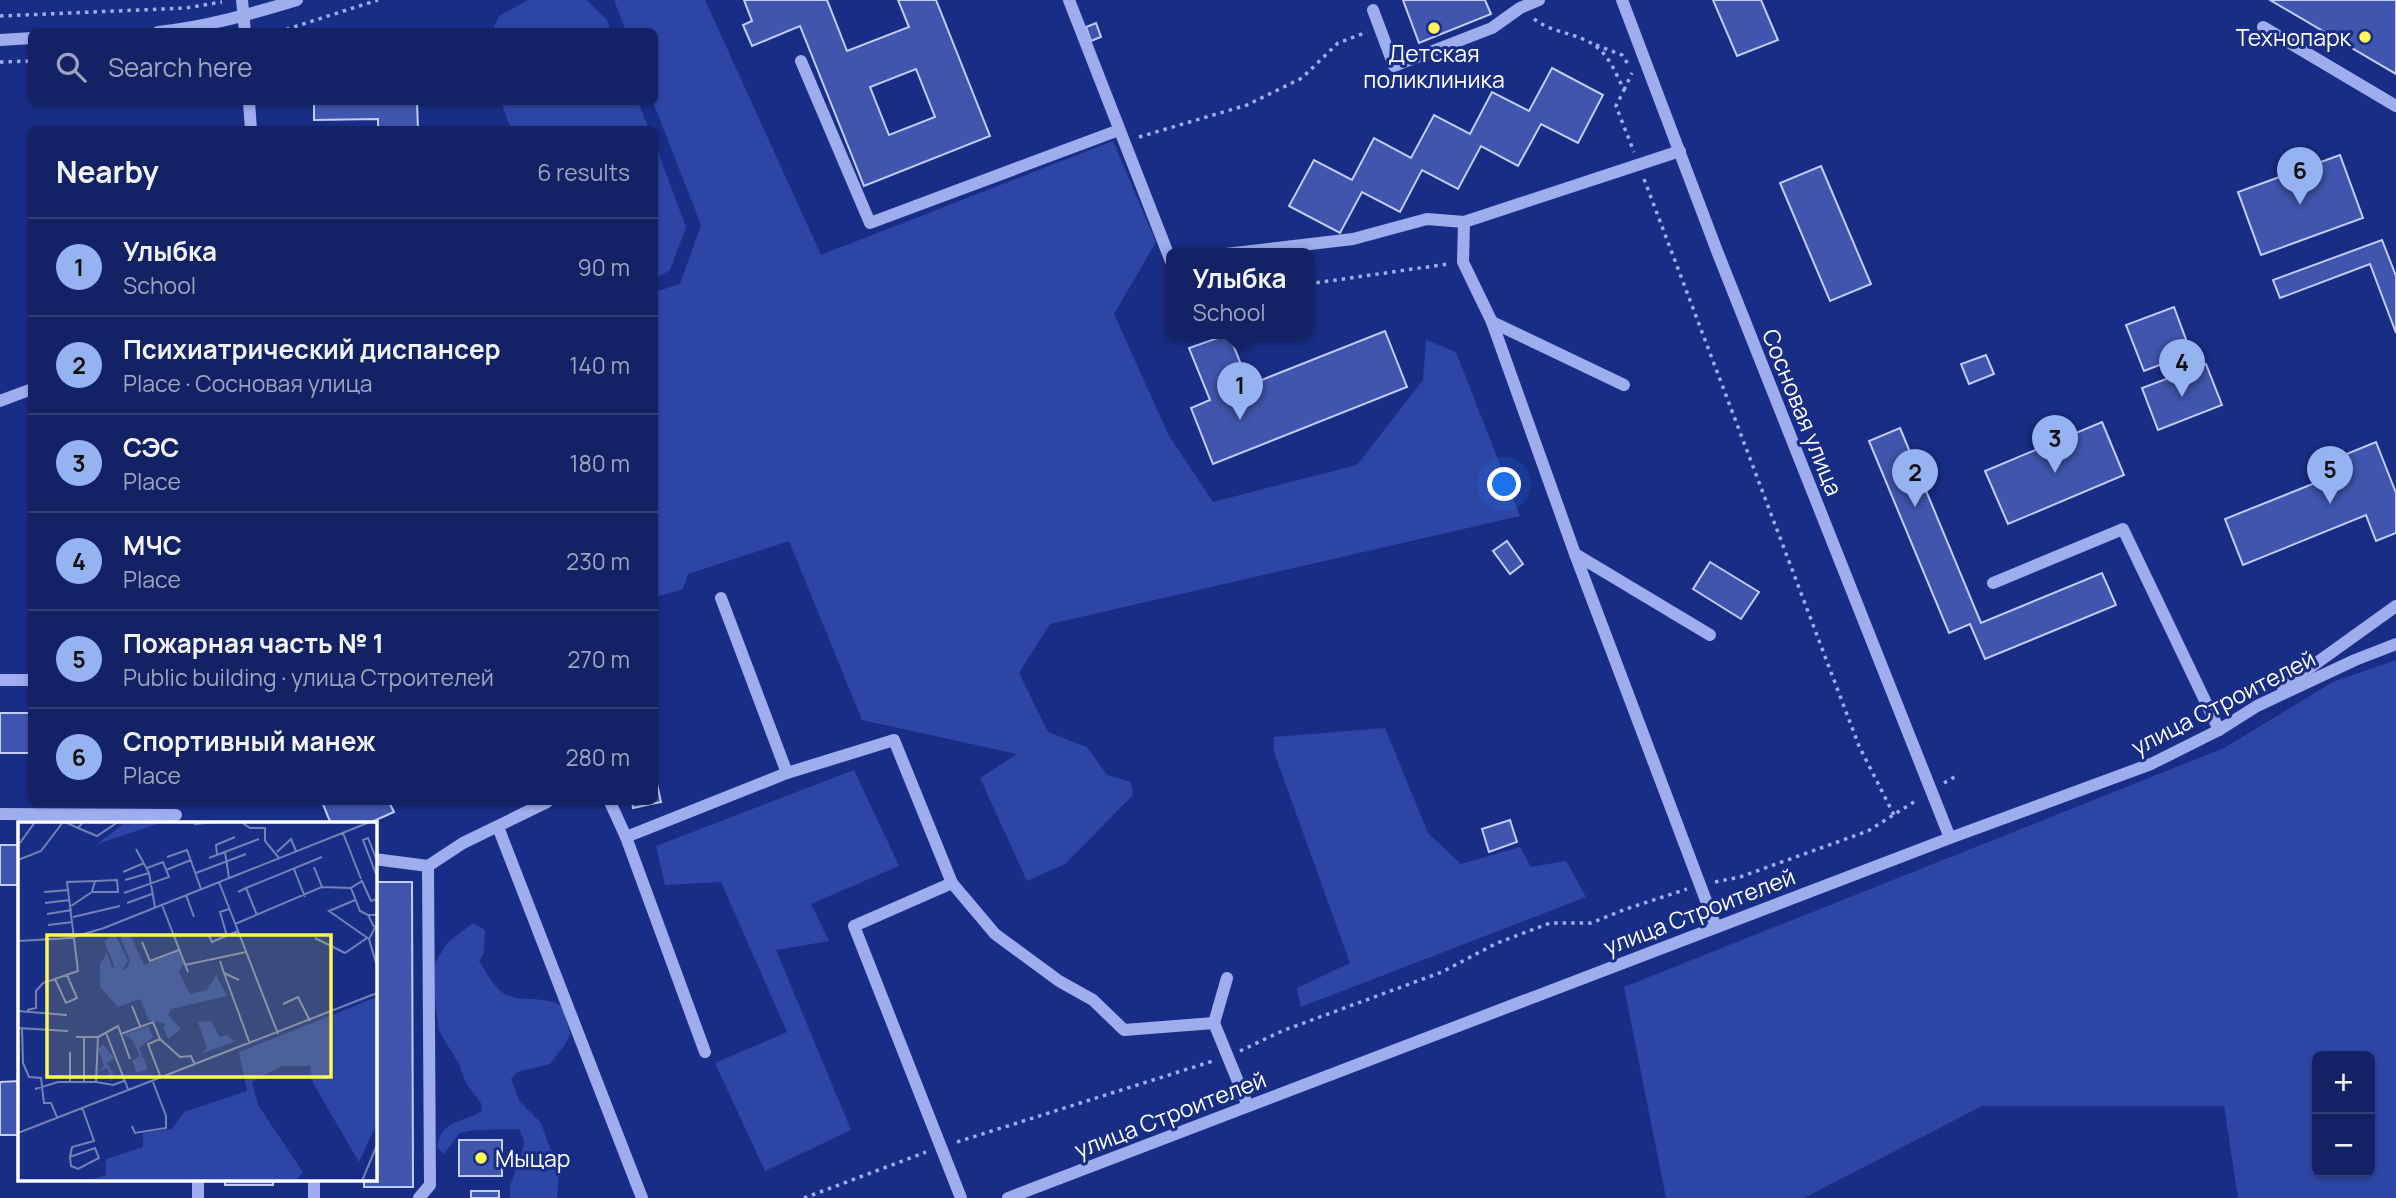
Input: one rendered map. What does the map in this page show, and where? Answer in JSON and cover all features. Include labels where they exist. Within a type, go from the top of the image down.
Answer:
[{"type":"street","points":[[242,0],[245,28]]},
{"type":"street","points":[[193,28],[298,0]]},
{"type":"street","points":[[1069,0],[1166,248]]},
{"type":"street","points":[[1373,9],[1394,66],[1492,28],[1518,4],[1539,0]]},
{"type":"street","name":"Сосновая улица","points":[[1622,0],[1722,264],[1950,838]]},
{"type":"street","points":[[2263,27],[2396,106]]},
{"type":"street","points":[[0,40],[28,38]]},
{"type":"street","points":[[801,61],[870,223],[1121,136]]},
{"type":"street","points":[[249,105],[251,126]]},
{"type":"street","points":[[1277,248],[1353,239],[1427,219],[1464,222],[1680,151]]},
{"type":"street","points":[[1464,222],[1464,262],[1492,322],[1716,928]]},
{"type":"street","points":[[1492,322],[1624,385]]},
{"type":"street","points":[[0,401],[28,390]]},
{"type":"street","points":[[1993,583],[2123,529],[2219,730]]},
{"type":"street","points":[[1576,554],[1710,635]]},
{"type":"street","points":[[721,598],[788,773]]},
{"type":"street","points":[[2257,706],[2396,606]]},
{"type":"street","name":"улица Строителей","points":[[1008,1198],[1950,838],[2151,764],[2219,730],[2257,706],[2354,660],[2396,644]]},
{"type":"street","points":[[0,680],[28,680]]},
{"type":"street","points":[[626,837],[788,773],[894,740],[952,883],[995,934],[1059,981],[1093,1000],[1124,1030],[1214,1023]]},
{"type":"street","points":[[376,859],[428,866],[463,843],[541,805]]},
{"type":"street","points":[[611,805],[626,837],[705,1052]]},
{"type":"street","points":[[0,814],[176,815]]},
{"type":"street","points":[[498,827],[642,1198]]},
{"type":"street","points":[[419,1198],[430,1185],[428,866]]},
{"type":"street","points":[[952,883],[854,926],[961,1198]]},
{"type":"street","points":[[1227,978],[1214,1023],[1248,1106]]},
{"type":"street","points":[[198,1180],[198,1198]]},
{"type":"street","points":[[314,1180],[314,1198]]},
{"type":"path","points":[[290,28],[378,0]]},
{"type":"path","points":[[0,16],[186,8],[225,2]]},
{"type":"path","points":[[1518,4],[1543,26],[1622,55],[1633,71],[1616,106],[1859,746],[1894,815]]},
{"type":"path","points":[[1121,136],[1248,105],[1301,78],[1339,43],[1379,27]]},
{"type":"path","points":[[1594,44],[1611,63],[1624,90]]},
{"type":"path","points":[[0,62],[28,61]]},
{"type":"path","points":[[1313,283],[1464,262]]},
{"type":"path","points":[[804,1198],[941,1147],[1228,1056],[1282,1031],[1443,972],[1497,943],[1550,923],[1591,923],[1700,885],[1740,877],[1868,831],[1956,776]]},
{"type":"shaded area","points":[[528,0],[587,0],[607,20],[610,28],[493,28],[499,16]]},
{"type":"shaded area","points":[[614,0],[705,0],[821,255],[1113,141],[1156,242],[1114,314],[1169,436],[1213,502],[1357,465],[1423,380],[1426,340],[1456,352],[1520,516],[1050,624],[1019,673],[1048,732],[1087,747],[1107,775],[1131,782],[1133,795],[1065,864],[1027,881],[980,778],[1017,754],[862,720],[789,541],[688,574],[683,589],[658,596],[658,291],[680,284],[701,225],[654,105],[658,105],[658,28],[625,28]]},
{"type":"shaded area","points":[[502,105],[639,105],[648,126],[510,126]]},
{"type":"shaded area","points":[[658,152],[686,227],[670,270],[658,277]]},
{"type":"shaded area","points":[[2396,660],[2396,1198],[2238,1198],[2224,1106],[1982,1106],[1804,1198],[1666,1198],[1624,987],[2224,748],[2333,682]]},
{"type":"shaded area","points":[[1385,728],[1428,833],[1461,864],[1520,847],[1531,867],[1566,861],[1586,897],[1301,1007],[1297,988],[1350,963],[1274,752],[1274,737]]},
{"type":"shaded area","points":[[854,770],[899,866],[811,904],[829,941],[776,950],[851,1130],[765,1171],[715,1063],[787,1032],[721,882],[665,885],[656,846]]},
{"type":"shaded area","points":[[473,923],[485,930],[484,953],[479,961],[499,990],[517,998],[548,1001],[563,1007],[570,1034],[566,1043],[550,1064],[517,1072],[511,1079],[520,1102],[541,1123],[559,1172],[557,1198],[510,1198],[510,1186],[525,1143],[519,1129],[460,1133],[444,1154],[437,1147],[439,1138],[448,1127],[482,1111],[481,1103],[466,1083],[459,1064],[439,1031],[434,996],[435,963],[448,942]]},
{"type":"building","points":[[744,0],[827,0],[847,51],[909,27],[898,0],[936,0],[990,136],[864,186],[800,26],[752,46],[743,25],[752,21]],"holes":[[[916,69],[935,117],[889,135],[870,87]]]},
{"type":"building","name":"Детская поликлиника","points":[[1403,0],[1485,0],[1491,14],[1419,43]]},
{"type":"building","points":[[1713,0],[1761,0],[1778,40],[1737,56]]},
{"type":"building","name":"Технопарк","points":[[2270,0],[2396,0],[2396,74]]},
{"type":"building","points":[[1096,23],[1101,37],[1091,41],[1086,27]]},
{"type":"building","points":[[1552,68],[1603,95],[1578,143],[1541,124],[1518,166],[1481,146],[1458,189],[1422,170],[1400,212],[1362,192],[1340,233],[1289,206],[1314,160],[1352,180],[1374,138],[1411,158],[1434,115],[1470,134],[1492,92],[1529,111]]},
{"type":"building","points":[[314,105],[417,105],[418,126],[378,126],[378,119],[314,120]]},
{"type":"building","points":[[2340,155],[2363,218],[2261,255],[2238,192]]},
{"type":"building","points":[[1821,166],[1871,284],[1830,301],[1780,183]]},
{"type":"building","points":[[2382,240],[2396,276],[2396,333],[2370,264],[2280,298],[2273,280]]},
{"type":"building","points":[[2174,307],[2191,353],[2144,371],[2126,325]]},
{"type":"building","points":[[1385,331],[1407,387],[1213,464],[1191,408],[1210,400],[1189,348],[1215,339],[1231,339],[1249,385]]},
{"type":"building","points":[[1986,355],[1994,374],[1969,384],[1961,364]]},
{"type":"building","points":[[2206,364],[2222,405],[2158,430],[2142,388]]},
{"type":"building","points":[[2102,422],[2124,475],[2008,524],[1985,471]]},
{"type":"building","points":[[1900,428],[1981,623],[2102,573],[2116,605],[1985,659],[1970,624],[1949,633],[1869,441]]},
{"type":"building","points":[[2376,442],[2396,493],[2396,533],[2376,541],[2366,515],[2243,565],[2225,519],[2350,469],[2344,455]]},
{"type":"building","points":[[1507,541],[1523,564],[1510,574],[1493,551]]},
{"type":"building","points":[[1710,562],[1759,592],[1741,619],[1693,589]]},
{"type":"building","points":[[0,713],[28,713],[28,753],[0,753]]},
{"type":"building","points":[[323,805],[390,805],[394,812],[372,822],[330,822]]},
{"type":"building","points":[[1510,820],[1517,842],[1489,852],[1482,829]]},
{"type":"building","points":[[0,845],[18,845],[18,885],[0,885]]},
{"type":"building","points":[[376,882],[412,882],[413,1187],[364,1187],[364,1180],[376,1180]]},
{"type":"building","points":[[18,1081],[18,1135],[0,1135],[0,1082]]},
{"type":"building","name":"Мыцар","points":[[459,1140],[502,1140],[502,1176],[459,1176]]},
{"type":"building","points":[[225,1180],[273,1180],[273,1185],[225,1185]]},
{"type":"building","points":[[471,1191],[499,1191],[499,1198],[471,1198]]},
{"type":"place","name":"Детская поликлиника","points":[[1434,28]]},
{"type":"place","name":"Технопарк","points":[[2365,37]]},
{"type":"place","name":"Спортивный манеж","points":[[2300,205]]},
{"type":"place","name":"МЧС","points":[[2182,397]]},
{"type":"place","name":"Улыбка","points":[[1240,420]]},
{"type":"place","name":"СЭС","points":[[2055,473]]},
{"type":"place","name":"Пожарная часть № 1","points":[[2330,504]]},
{"type":"place","name":"Психиатрический диспансер","points":[[1915,507]]},
{"type":"place","name":"Мыцар","points":[[481,1158]]}]
